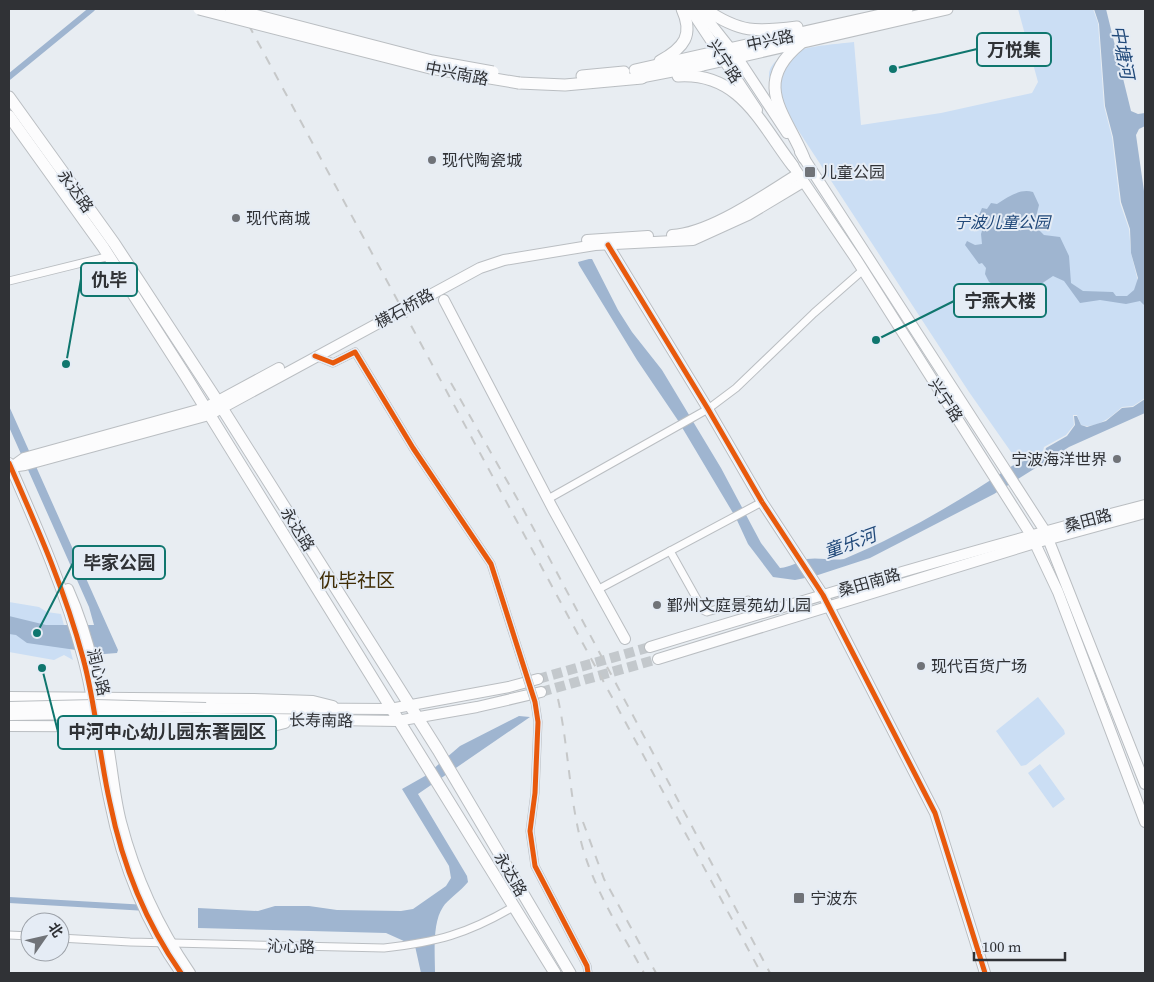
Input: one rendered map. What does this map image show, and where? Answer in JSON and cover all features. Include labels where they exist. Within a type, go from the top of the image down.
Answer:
[{"type":"main road","name":"中兴南路","points":[[199,9],[430,68],[565,85],[635,74],[695,76],[721,84],[746,101],[798,174]]},
{"type":"main road","name":"中兴南路","points":[[231,9],[519,80]]},
{"type":"main road","name":"兴宁路","points":[[682,9],[688,23],[685,40]]},
{"type":"main road","name":"兴宁路","points":[[690,9],[862,270],[992,471],[1033,539],[1058,592],[1145,822]]},
{"type":"main road","name":"兴宁路","points":[[699,9],[734,53],[804,158],[1003,463],[1047,535],[1145,784]]},
{"type":"main road","name":"兴宁路","points":[[705,9],[725,21],[746,30]]},
{"type":"main road","name":"中兴路","points":[[635,74],[734,53],[818,29],[907,9]]},
{"type":"main road","name":"中兴路","points":[[734,53],[802,43],[947,9]]},
{"type":"main road","name":"中兴路","points":[[746,30],[780,29],[806,25],[818,29]]},
{"type":"main road","name":"中兴南路","points":[[635,74],[673,55],[685,40]]},
{"type":"main road","name":"中兴路","points":[[802,43],[782,62],[778,74],[775,98],[778,108],[804,158]]},
{"type":"main road","name":"永达路","points":[[9,97],[121,254],[220,405],[416,718],[438,750],[570,973]]},
{"type":"main road","name":"永达路","points":[[9,116],[109,257],[207,411],[554,973]]},
{"type":"main road","name":"横石桥路","points":[[9,466],[24,458],[207,411],[480,268],[521,257],[608,245],[684,241],[700,238],[748,215],[798,174]]},
{"type":"main road","name":"横石桥路","points":[[220,405],[473,265],[506,253],[606,238],[682,235],[744,207],[798,174]]},
{"type":"main road","points":[[608,245],[762,502],[830,608],[935,813],[985,973]]},
{"type":"main road","points":[[444,300],[624,639]]},
{"type":"main road","name":"润心路","points":[[9,466],[74,603],[88,645],[99,689],[121,822],[134,864],[181,973]]},
{"type":"main road","name":"桑田路","points":[[1033,539],[1145,505]]},
{"type":"main road","name":"桑田路","points":[[1047,535],[1145,513]]},
{"type":"main road","name":"桑田南路","points":[[650,647],[823,595],[1033,539]]},
{"type":"main road","name":"桑田南路","points":[[658,659],[830,608],[1033,539]]},
{"type":"main road","name":"润心路","points":[[49,553],[67,602],[93,698],[109,802],[124,856],[136,891],[167,943],[190,973]]},
{"type":"main road","name":"长寿南路","points":[[9,715],[206,713],[341,709],[390,710],[538,679]]},
{"type":"main road","name":"长寿南路","points":[[9,707],[94,705],[302,719],[397,721],[477,707],[540,692]]},
{"type":"main road","points":[[9,697],[313,701],[341,709]]},
{"type":"main road","points":[[9,726],[269,727],[302,719]]},
{"type":"street","points":[[9,281],[121,254]]},
{"type":"street","points":[[548,499],[708,409],[736,388],[862,270]]},
{"type":"street","points":[[315,356],[333,363],[355,352],[413,448],[491,564],[535,702],[538,722],[536,793],[530,832],[535,866],[587,966],[588,973]]},
{"type":"street","points":[[597,590],[762,502]]},
{"type":"street","points":[[670,551],[703,610],[707,612],[748,600]]},
{"type":"street","name":"沁心路","points":[[70,938],[167,943],[384,948],[422,944],[452,937],[481,926],[513,907]]},
{"type":"green space","name":"宁波儿童公园","points":[[1018,9],[1093,9],[1098,23],[1104,106],[1112,137],[1120,203],[1129,229],[1131,253],[1145,310],[1145,398],[1133,406],[1122,407],[1103,421],[1092,426],[1081,425],[1077,415],[1073,415],[1074,425],[1066,435],[1044,447],[1043,451],[1037,456],[1016,459],[969,392],[781,104],[771,87],[769,75],[772,65],[780,58],[791,53],[818,46],[854,42],[861,125],[941,113],[1032,93],[1038,82]]},
{"type":"green space","points":[[9,602],[39,607],[47,612],[61,614],[73,660],[64,655],[54,660],[9,652]]},
{"type":"green space","points":[[1038,697],[1064,730],[1065,734],[1026,765],[1021,766],[996,731]]},
{"type":"green space","points":[[1040,764],[1065,799],[1053,808],[1028,773]]},
{"type":"shaded area","points":[[1094,9],[1106,9],[1131,111],[1138,114],[1145,113],[1145,126],[1139,129],[1136,135],[1145,198],[1145,306],[1140,301],[1126,304],[1100,300],[1080,303],[1064,281],[1053,276],[1038,286],[1030,285],[1011,289],[998,287],[989,282],[985,274],[986,268],[982,263],[979,264],[965,245],[967,241],[975,245],[982,244],[981,234],[985,221],[979,215],[982,208],[987,209],[991,203],[997,204],[1019,192],[1033,192],[1039,205],[1034,225],[1044,235],[1060,237],[1069,256],[1071,283],[1083,291],[1113,292],[1116,296],[1127,296],[1134,290],[1138,278],[1131,253],[1130,229],[1121,202],[1113,137],[1105,106],[1099,24]]},
{"type":"shaded area","points":[[592,259],[618,310],[632,332],[662,370],[721,468],[761,543],[780,568],[791,566],[807,559],[844,559],[909,528],[951,505],[1017,463],[1041,456],[1046,448],[1067,436],[1075,425],[1074,416],[1077,416],[1081,425],[1087,427],[1106,421],[1122,408],[1133,407],[1145,399],[1145,413],[1069,447],[994,494],[870,558],[815,576],[795,580],[773,577],[748,544],[736,518],[677,419],[637,360],[579,265],[578,262]]},
{"type":"shaded area","points":[[9,406],[118,650],[117,653],[104,654],[27,643],[16,635],[9,634],[9,616],[46,625],[94,625],[89,607],[9,427]]},
{"type":"shaded area","points":[[519,716],[530,717],[418,794],[467,876],[468,882],[445,904],[439,914],[435,939],[435,973],[421,973],[415,946],[386,933],[198,928],[198,908],[258,911],[275,906],[309,906],[337,910],[401,911],[413,909],[446,886],[451,878],[449,866],[402,789],[425,776],[460,746]]},
{"type":"waterway","points":[[9,77],[92,9]]},
{"type":"waterway","points":[[9,900],[147,908]]},
{"type":"tunnel","points":[[538,679],[650,647]]},
{"type":"tunnel","points":[[541,692],[658,659]]},
{"type":"railway","points":[[240,9],[761,973]]},
{"type":"railway","points":[[451,383],[522,507],[770,973]]},
{"type":"railway","points":[[558,699],[578,831],[588,865],[618,928],[644,973]]},
{"type":"railway","points":[[583,822],[604,879],[656,973]]},
{"type":"cycle path","points":[[608,245],[762,502],[823,595],[935,813],[985,973]]},
{"type":"cycle path","points":[[315,356],[333,363],[355,352],[413,448],[491,564],[535,702],[538,722],[535,793],[530,831],[535,866],[587,966],[588,973]]},
{"type":"cycle path","points":[[9,463],[50,559],[76,633],[91,694],[110,803],[121,848],[146,913],[168,954],[181,973]]},
{"type":"place","name":"万悦集","points":[[893,69]]},
{"type":"place","name":"现代陶瓷城","points":[[432,160]]},
{"type":"place","name":"儿童公园","points":[[810,172]]},
{"type":"place","name":"现代商城","points":[[236,218]]},
{"type":"place","name":"宁燕大楼","points":[[876,340]]},
{"type":"place","name":"仇毕","points":[[66,364]]},
{"type":"place","name":"宁波海洋世界","points":[[1117,459]]},
{"type":"place","name":"鄞州文庭景苑幼儿园","points":[[657,605]]},
{"type":"place","name":"毕家公园","points":[[37,633]]},
{"type":"place","name":"现代百货广场","points":[[921,666]]},
{"type":"place","name":"中河中心幼儿园东著园区","points":[[42,668]]},
{"type":"place","name":"宁波东","points":[[799,898]]},
{"type":"district","name":"仇毕社区","points":[[357,580]]},
{"type":"water label","name":"中塘河","points":[[1123,52]]},
{"type":"water label","name":"童乐河","points":[[850,543]]}]
